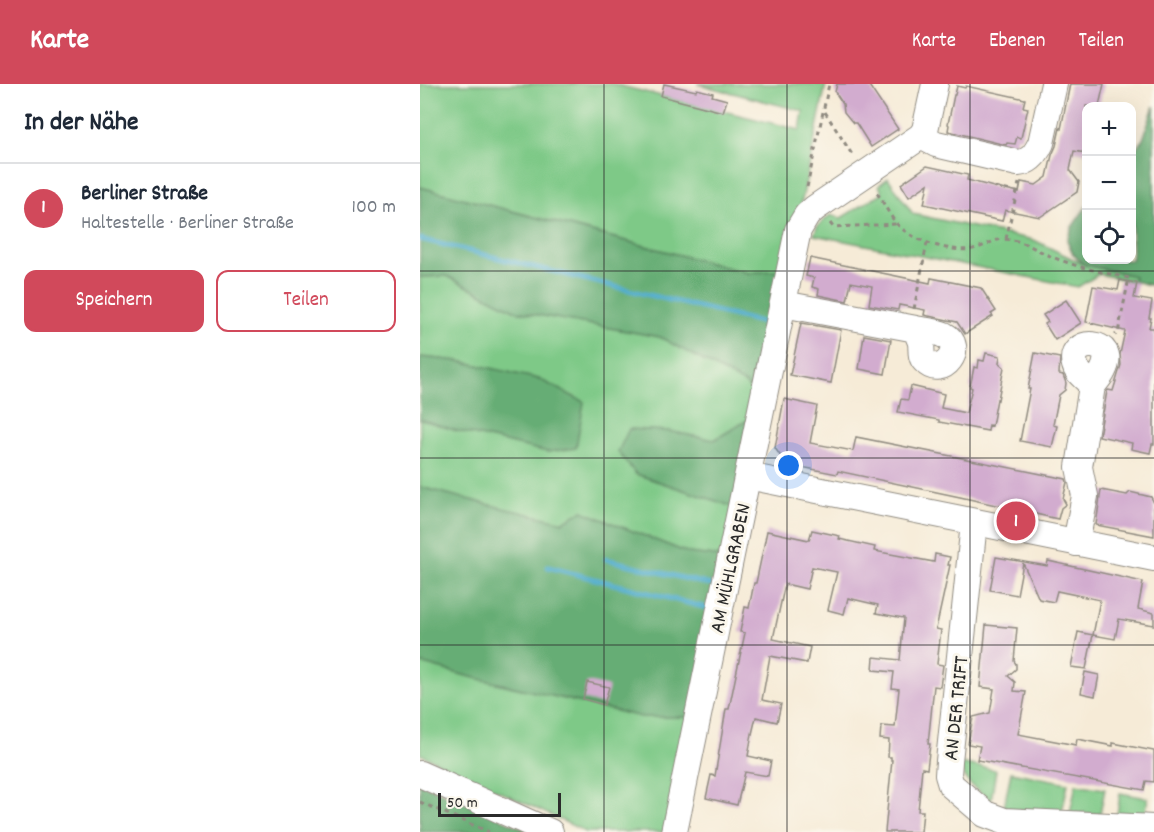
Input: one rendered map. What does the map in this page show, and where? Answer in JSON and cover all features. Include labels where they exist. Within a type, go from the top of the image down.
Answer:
[{"type":"street","points":[[935,84],[925,130],[921,136],[936,144],[1017,163],[1031,158],[1037,152],[1054,84]]},
{"type":"street","name":"AM MÜHLGRABEN","points":[[674,832],[798,230],[814,208],[921,136]]},
{"type":"street","points":[[783,304],[913,329]]},
{"type":"street","points":[[1076,543],[1084,496],[1079,467],[1092,386],[1078,372],[1074,360],[1076,353],[1082,347],[1091,344],[1098,346]]},
{"type":"street","points":[[748,476],[1154,558]]},
{"type":"street","name":"AN DER TRIFT","points":[[974,523],[948,775],[951,785],[985,814],[1010,827],[1154,828]]},
{"type":"street","points":[[420,774],[550,832]]},
{"type":"path","points":[[806,196],[829,84]]},
{"type":"path","points":[[824,110],[853,156]]},
{"type":"path","points":[[1006,239],[1023,162]]},
{"type":"path","points":[[877,193],[897,224],[927,243],[945,248],[971,249],[996,239],[1006,239],[1027,245],[1061,261],[1130,278],[1118,333],[1098,346]]},
{"type":"path","points":[[828,221],[833,227],[897,224]]},
{"type":"path","points":[[913,329],[927,243]]},
{"type":"path","points":[[420,802],[489,832]]},
{"type":"green space","points":[[420,84],[613,84],[800,130],[803,111],[697,84],[826,84],[799,215],[784,270],[748,273],[420,187]]},
{"type":"green space","points":[[1154,106],[1154,286],[1133,281],[1134,276],[1083,264],[1136,264],[1136,148],[1143,139]]},
{"type":"green space","points":[[888,178],[913,214],[1034,240],[1082,264],[1134,276],[1133,281],[1099,274],[1078,287],[814,235],[817,227],[830,215],[841,218],[882,193],[879,185]]},
{"type":"green space","points":[[420,187],[748,273],[784,270],[757,398],[746,384],[660,337],[516,311],[447,276],[420,277]]},
{"type":"green space","points":[[1082,213],[1082,263],[1073,254],[1067,240],[1072,227]]},
{"type":"green space","points":[[447,276],[516,311],[660,337],[746,384],[757,398],[753,417],[714,440],[668,431],[629,429],[636,474],[734,507],[723,557],[688,553],[582,511],[563,522],[420,487],[420,419],[454,430],[548,452],[539,379],[459,361],[420,357],[420,277]]},
{"type":"green space","points":[[420,357],[459,361],[539,379],[584,402],[576,448],[548,452],[454,430],[420,419]]},
{"type":"green space","points":[[753,417],[734,507],[636,474],[618,452],[629,429],[668,431],[714,440]]},
{"type":"green space","points":[[420,487],[563,522],[582,511],[688,553],[723,557],[690,717],[642,717],[420,663]]},
{"type":"green space","points":[[420,663],[642,717],[690,717],[665,832],[586,832],[420,754]]},
{"type":"green space","points":[[960,763],[996,770],[991,800],[967,780]]},
{"type":"green space","points":[[1011,772],[1068,783],[1062,812],[1017,810],[1004,807]]},
{"type":"green space","points":[[420,783],[531,832],[420,832]]},
{"type":"green space","points":[[1076,784],[1105,789],[1100,814],[1070,813]]},
{"type":"green space","points":[[1120,793],[1148,798],[1145,817],[1117,815]]},
{"type":"building","points":[[664,84],[713,93],[712,96],[727,100],[723,112],[661,96]]},
{"type":"building","points":[[837,84],[868,84],[898,129],[871,147],[856,123],[853,123],[844,112],[843,104],[835,92]]},
{"type":"building","points":[[1070,84],[1104,84],[1100,102],[1082,102],[1082,152],[1074,151],[1070,170],[1079,182],[1077,192],[1040,217],[1005,210],[1002,221],[924,204],[928,184],[909,197],[901,184],[927,166],[968,175],[967,180],[1019,192],[1021,182],[1036,185],[1047,177],[1061,129]]},
{"type":"building","points":[[957,86],[1025,99],[1023,107],[1028,108],[1021,138],[1017,137],[1015,144],[1007,143],[1006,145],[948,131]]},
{"type":"building","points":[[810,258],[930,283],[931,278],[981,288],[996,311],[991,314],[993,316],[965,334],[957,322],[924,315],[925,310],[899,305],[898,310],[869,305],[872,286],[851,282],[847,301],[818,295],[819,289],[812,287],[814,278],[806,276]]},
{"type":"building","points":[[1120,280],[1137,283],[1134,298],[1152,301],[1149,328],[1154,328],[1154,444],[1152,444],[1150,453],[1131,449],[1132,443],[1099,436],[1107,391],[1113,391],[1121,365],[1120,354],[1125,331],[1086,322],[1093,286],[1118,290]]},
{"type":"building","points":[[1066,300],[1081,323],[1055,340],[1045,324],[1048,322],[1043,315]]},
{"type":"building","points":[[801,323],[841,330],[831,383],[790,375]]},
{"type":"building","points":[[864,335],[891,340],[885,374],[859,369]]},
{"type":"building","points":[[986,353],[1000,356],[999,363],[1004,367],[992,426],[989,425],[988,431],[898,412],[901,399],[908,400],[911,386],[944,394],[941,408],[966,413],[974,367],[978,368],[979,360],[984,361]]},
{"type":"building","points":[[1035,353],[1060,358],[1059,374],[1063,375],[1066,383],[1065,390],[1059,395],[1053,425],[1057,426],[1052,447],[1020,441]]},
{"type":"building","points":[[784,399],[817,406],[810,443],[853,451],[856,437],[1066,479],[1063,499],[1066,504],[1061,508],[1058,519],[838,471],[837,474],[786,464],[775,448]]},
{"type":"building","points":[[1101,490],[1127,495],[1130,492],[1151,497],[1154,503],[1154,536],[1096,525]]},
{"type":"building","points":[[812,530],[875,547],[874,551],[934,562],[935,554],[950,557],[936,629],[941,630],[937,664],[943,665],[940,687],[934,686],[927,769],[922,768],[918,811],[923,811],[921,832],[885,832],[892,760],[888,757],[889,740],[880,739],[881,726],[895,727],[899,689],[892,688],[894,672],[873,670],[874,657],[900,660],[904,618],[876,613],[878,605],[848,598],[844,614],[828,610],[837,572],[812,567],[807,589],[785,584],[773,639],[810,647],[807,663],[770,656],[762,700],[781,704],[777,722],[756,717],[752,734],[748,756],[771,761],[768,776],[745,772],[737,805],[706,798],[711,775],[715,776],[726,709],[729,709],[745,633],[740,632],[745,607],[749,608],[767,531],[809,540]]},
{"type":"building","points":[[996,557],[1047,566],[1048,561],[1143,582],[1138,609],[1154,613],[1154,625],[1119,619],[1115,639],[1093,635],[1100,600],[1057,591],[1054,602],[1039,599],[1023,563],[1017,595],[990,590]]},
{"type":"building","points":[[986,625],[1017,628],[1014,661],[1016,669],[1008,676],[1015,682],[1014,691],[1026,692],[1018,734],[1076,745],[1077,739],[1154,751],[1154,782],[1146,781],[1144,790],[977,760],[980,746],[968,744],[973,717],[990,713],[994,689],[980,687]]},
{"type":"building","points":[[1078,632],[1093,635],[1086,669],[1071,667]]},
{"type":"building","points":[[1085,672],[1099,675],[1095,696],[1081,693]]},
{"type":"building","points":[[587,682],[609,687],[604,705],[583,699]]},
{"type":"waterway","points":[[420,239],[768,324],[767,327]]},
{"type":"waterway","points":[[606,559],[715,586]]},
{"type":"waterway","points":[[548,567],[711,609]]},
{"type":"place","name":"Berliner Straße","points":[[1016,521]]}]
